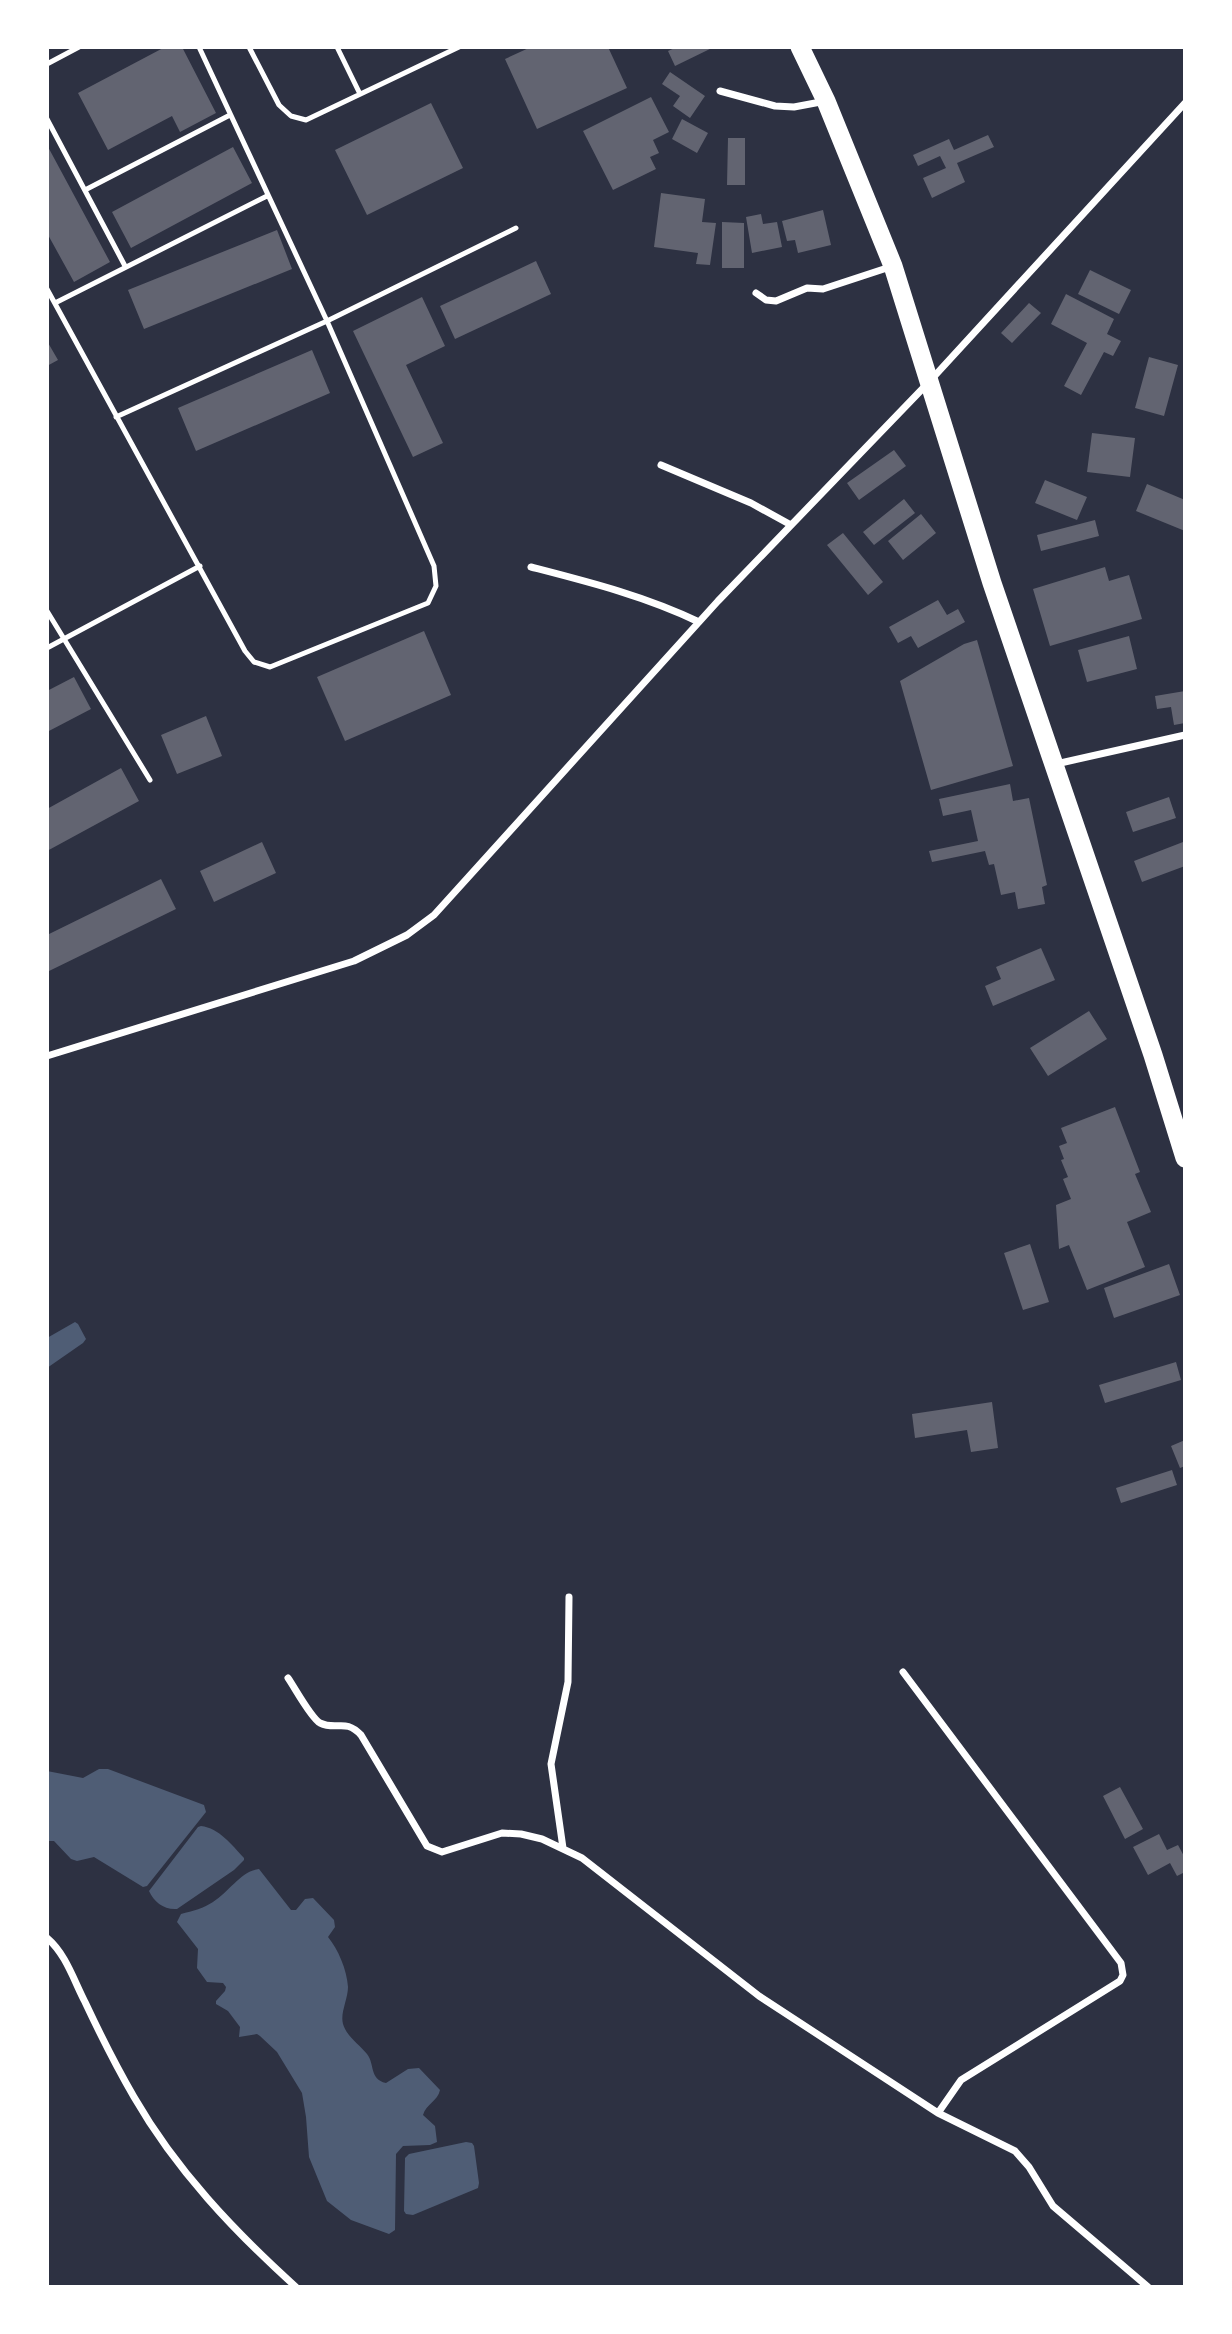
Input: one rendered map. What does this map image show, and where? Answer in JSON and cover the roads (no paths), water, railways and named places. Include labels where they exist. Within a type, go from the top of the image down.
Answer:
[{"type":"highway","points":[[800,47],[826,101],[893,266],[992,583],[1148,1041],[1185,1158]]},
{"type":"street","points":[[720,91],[784,107],[826,101]]},
{"type":"street","points":[[47,1056],[354,961],[407,934],[434,915],[699,622],[929,382],[1185,103]]},
{"type":"street","points":[[756,293],[766,300],[776,301],[807,288],[823,289],[893,266]]},
{"type":"street","points":[[661,465],[751,503],[791,525]]},
{"type":"street","points":[[531,567],[620,590],[699,622]]},
{"type":"street","points":[[1054,765],[1185,735]]},
{"type":"street","points":[[563,1848],[551,1764],[568,1682],[569,1597]]},
{"type":"street","points":[[902,1672],[1123,1969],[1120,1981],[961,2080],[938,2113]]},
{"type":"street","points":[[288,1678],[316,1720],[328,1725],[347,1724],[360,1735],[427,1846],[442,1852],[502,1833],[521,1834],[542,1839],[582,1858],[759,1996],[938,2113],[1015,2151],[1029,2166],[1054,2206],[1148,2287]]},
{"type":"street","points":[[47,1938],[61,1954],[106,2047],[154,2131],[213,2206],[296,2287]]},
{"type":"lane","points":[[47,64],[79,47]]},
{"type":"lane","points":[[47,289],[245,651],[254,662],[270,667],[428,603],[436,586],[434,566],[327,321],[199,47]]},
{"type":"lane","points":[[249,47],[278,105],[291,116],[306,120],[459,47]]},
{"type":"lane","points":[[337,47],[360,94]]},
{"type":"lane","points":[[85,190],[230,115]]},
{"type":"lane","points":[[47,119],[125,266]]},
{"type":"lane","points":[[55,303],[267,196]]},
{"type":"lane","points":[[116,416],[327,321],[516,228]]},
{"type":"lane","points":[[47,648],[200,566]]},
{"type":"lane","points":[[47,611],[150,780]]},
{"type":"water","points":[[75,1322],[86,1339],[47,1368],[47,1338]]},
{"type":"water","points":[[99,1769],[108,1769],[204,1805],[206,1812],[147,1886],[143,1887],[94,1857],[77,1861],[71,1859],[54,1841],[47,1841],[47,1771],[83,1778]]},
{"type":"water","points":[[201,1826],[219,1834],[244,1860],[234,1870],[177,1909],[164,1907],[149,1891]]},
{"type":"water","points":[[259,1869],[291,1910],[296,1910],[305,1899],[313,1898],[334,1920],[335,1927],[328,1937],[341,1960],[348,1987],[343,2024],[350,2037],[367,2054],[377,2078],[386,2083],[408,2069],[419,2068],[440,2090],[423,2115],[435,2126],[437,2142],[430,2145],[403,2146],[396,2154],[395,2230],[389,2234],[351,2220],[327,2201],[309,2157],[302,2093],[277,2052],[260,2036],[257,2034],[239,2037],[240,2027],[228,2011],[216,2004],[226,1987],[223,1983],[207,1982],[197,1968],[198,1949],[177,1922],[181,1914],[210,1904],[246,1874]]},
{"type":"water","points":[[466,2142],[474,2146],[478,2188],[413,2215],[406,2214],[405,2158],[409,2154]]}]
